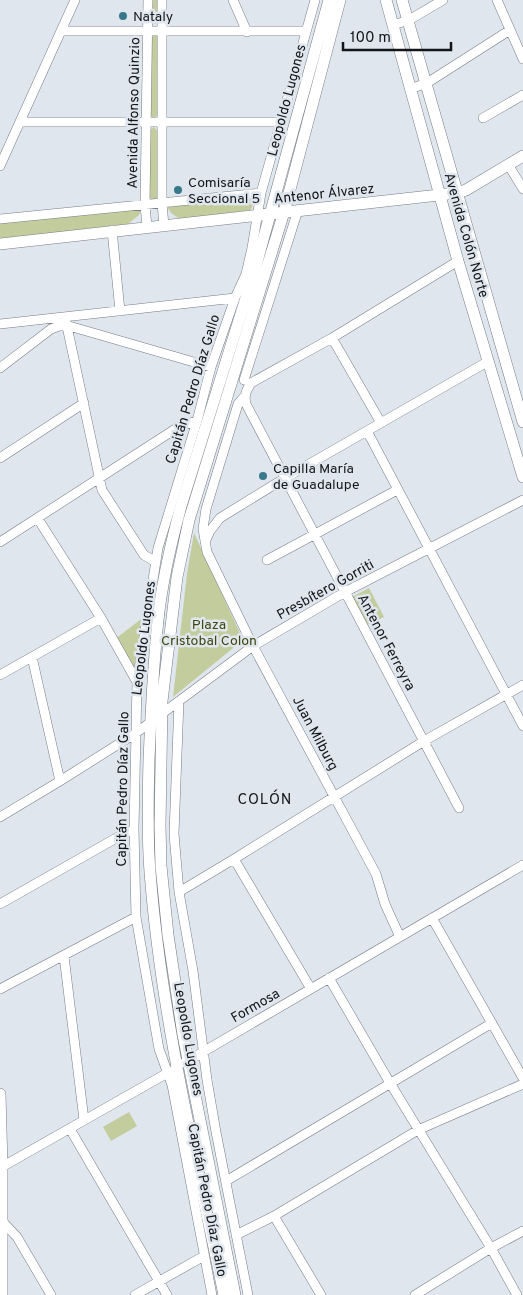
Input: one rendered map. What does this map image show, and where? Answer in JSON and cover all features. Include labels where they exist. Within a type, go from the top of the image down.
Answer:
[{"type":"main road","name":"Leopoldo Lugones","points":[[224,1295],[173,1070],[150,871],[148,823],[150,722],[158,618],[172,542],[181,506],[255,269],[329,0]]},
{"type":"main road","name":"Leopoldo Lugones","points":[[235,1295],[188,1061],[168,935],[161,866],[162,701],[182,550],[202,473],[284,212],[340,0]]},
{"type":"main road","name":"Avenida Colón Norte","points":[[386,0],[487,362],[523,477]]},
{"type":"main road","name":"Avenida Colón Norte","points":[[402,0],[523,422]]},
{"type":"main road","name":"Antenor Álvarez","points":[[0,244],[112,230],[440,196],[466,190],[523,156]]},
{"type":"main road","points":[[0,1094],[2,1295]]},
{"type":"street","points":[[0,166],[75,0]]},
{"type":"street","name":"Avenida Alfonso Quinzio","points":[[147,227],[145,205],[148,0]]},
{"type":"street","name":"Avenida Alfonso Quinzio","points":[[162,0],[162,203],[164,226]]},
{"type":"street","points":[[233,0],[247,32]]},
{"type":"street","name":"Capitán Pedro Díaz Gallo","points":[[212,1295],[172,1085],[173,1070],[159,1049],[136,917],[134,830],[138,682],[158,548],[197,421],[211,367],[235,298],[246,274],[261,193],[315,0]]},
{"type":"street","points":[[393,25],[409,20],[443,0]]},
{"type":"street","points":[[497,0],[523,59]]},
{"type":"street","points":[[410,88],[427,82],[510,30]]},
{"type":"street","points":[[61,31],[306,31]]},
{"type":"street","points":[[483,118],[523,95]]},
{"type":"street","points":[[20,122],[282,122]]},
{"type":"street","points":[[508,166],[523,189]]},
{"type":"street","points":[[0,219],[261,193]]},
{"type":"street","points":[[205,543],[203,529],[206,509],[238,404],[246,391],[298,210]]},
{"type":"street","points":[[112,230],[120,311]]},
{"type":"street","points":[[233,376],[248,382],[332,338],[458,261]]},
{"type":"street","points":[[0,324],[235,298]]},
{"type":"street","points":[[65,317],[98,479],[102,490],[144,555],[156,562]]},
{"type":"street","points":[[0,368],[51,329],[59,326],[68,326],[211,367]]},
{"type":"street","points":[[332,338],[381,423]]},
{"type":"street","points":[[205,543],[210,531],[220,518],[285,478],[487,362]]},
{"type":"street","name":"Antenor Ferreyra","points":[[244,397],[459,808]]},
{"type":"street","points":[[0,458],[84,403]]},
{"type":"street","points":[[0,542],[180,426],[197,421]]},
{"type":"street","points":[[367,431],[428,550],[523,726]]},
{"type":"street","points":[[267,560],[398,490]]},
{"type":"street","name":"Presbítero Gorriti","points":[[0,816],[136,733],[253,646],[345,592],[523,500]]},
{"type":"street","points":[[38,518],[101,618],[138,682]]},
{"type":"street","name":"Juan Milburg","points":[[205,543],[207,552],[253,646],[376,874],[385,904],[400,937]]},
{"type":"street","points":[[0,675],[101,618]]},
{"type":"street","points":[[32,657],[60,781]]},
{"type":"street","points":[[179,892],[424,741],[523,685]]},
{"type":"street","name":"Capitán Pedro Díaz Gallo","points":[[179,701],[174,834],[179,892],[193,971],[214,1123],[248,1295]]},
{"type":"street","points":[[0,904],[125,832],[134,830]]},
{"type":"street","points":[[234,859],[311,989]]},
{"type":"street","name":"Formosa","points":[[1,1167],[173,1070],[523,865]]},
{"type":"street","points":[[0,989],[136,917]]},
{"type":"street","points":[[432,918],[523,1078]]},
{"type":"street","points":[[64,956],[84,1120]]},
{"type":"street","points":[[330,978],[516,1295]]},
{"type":"street","points":[[226,1180],[492,1023]]},
{"type":"street","points":[[236,1235],[274,1216],[418,1130],[523,1084]]},
{"type":"street","points":[[70,1128],[167,1295]]},
{"type":"street","points":[[274,1216],[321,1295]]},
{"type":"street","points":[[2,1221],[17,1237],[50,1295]]},
{"type":"street","points":[[415,1295],[490,1248],[523,1231]]},
{"type":"street","points":[[135,1295],[204,1256]]},
{"type":"green space","points":[[150,0],[158,0],[158,22],[155,24],[151,22]]},
{"type":"green space","points":[[155,35],[158,37],[158,115],[152,117],[150,113],[151,38]]},
{"type":"green space","points":[[154,127],[158,132],[158,196],[152,200],[148,195],[150,130]]},
{"type":"green space","points":[[255,195],[251,210],[180,219],[171,213],[166,205]]},
{"type":"green space","points":[[142,207],[139,215],[128,224],[0,240],[0,222]]},
{"type":"green space","name":"Plaza Cristobal Colon","points":[[194,533],[243,640],[173,697],[187,574]]},
{"type":"green space","points":[[369,588],[384,617],[367,625],[352,597]]},
{"type":"green space","points":[[144,617],[135,672],[115,639]]},
{"type":"green space","points":[[129,1112],[137,1126],[111,1141],[103,1127]]},
{"type":"place","name":"Nataly","points":[[123,16]]},
{"type":"place","name":"Comisaría Seccional 5","points":[[178,190]]},
{"type":"place","name":"Capilla María de Guadalupe","points":[[263,476]]},
{"type":"district","name":"COLÓN","points":[[265,799]]}]
